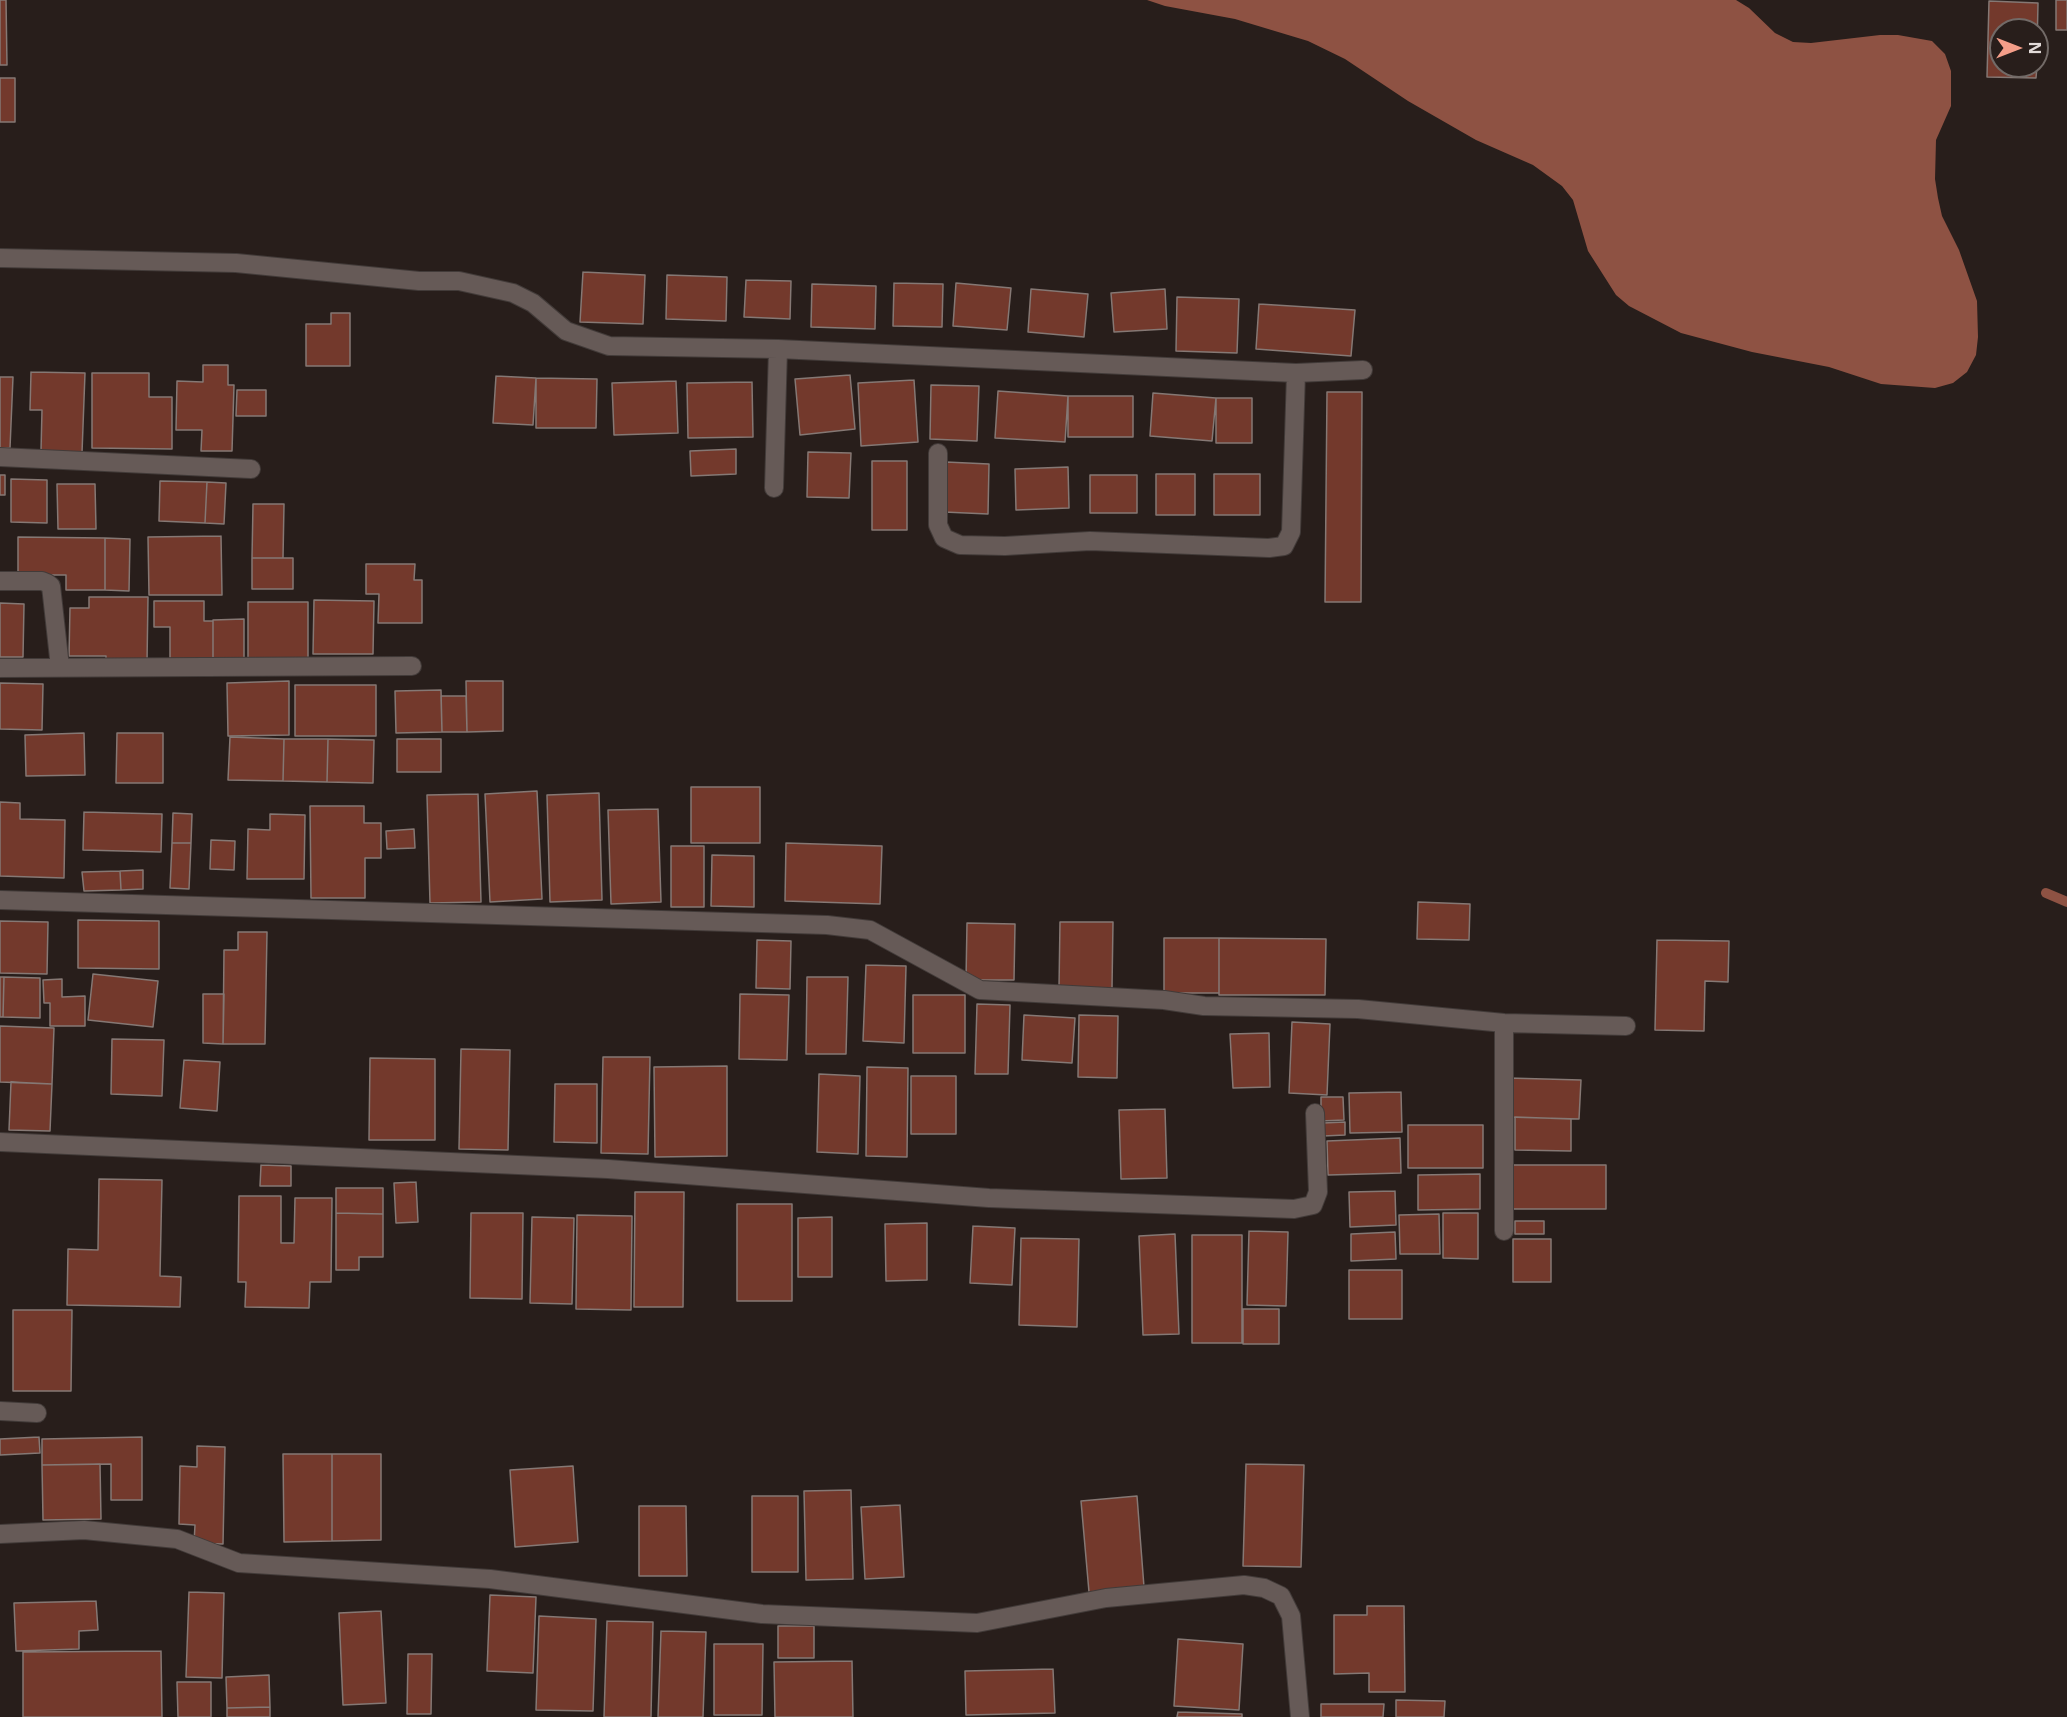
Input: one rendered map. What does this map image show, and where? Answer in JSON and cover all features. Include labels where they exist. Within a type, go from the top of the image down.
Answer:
[{"type":"street","points":[[0,258],[236,263],[419,281],[459,281],[513,293],[533,303],[566,331],[609,346],[778,349],[1296,373],[1363,370]]},
{"type":"street","points":[[774,488],[778,349]]},
{"type":"street","points":[[938,453],[938,525],[944,538],[960,545],[1005,546],[1090,541],[1269,548],[1284,546],[1292,532],[1296,373]]},
{"type":"street","points":[[0,457],[251,469]]},
{"type":"street","points":[[0,581],[42,581],[51,586],[60,667]]},
{"type":"street","points":[[0,668],[412,666]]},
{"type":"street","points":[[0,900],[827,925],[870,930],[980,990],[1164,1000],[1204,1006],[1358,1009],[1504,1023],[1626,1026]]},
{"type":"street","points":[[1504,1023],[1504,1231]]},
{"type":"street","points":[[0,1142],[608,1169],[989,1198],[1294,1209],[1313,1205],[1318,1192],[1315,1113]]},
{"type":"street","points":[[0,1411],[37,1413]]},
{"type":"street","points":[[0,1534],[95,1531],[177,1539],[239,1563],[490,1579],[762,1614],[977,1623],[1106,1598],[1244,1585],[1264,1588],[1281,1596],[1292,1616],[1300,1717]]},
{"type":"shaded area","points":[[1147,0],[1736,0],[1749,8],[1775,33],[1793,42],[1811,43],[1880,35],[1898,35],[1932,41],[1945,54],[1951,71],[1951,106],[1936,140],[1935,179],[1942,216],[1959,250],[1977,301],[1976,355],[1967,372],[1953,383],[1935,388],[1881,384],[1829,367],[1752,352],[1681,333],[1629,306],[1616,295],[1588,251],[1573,200],[1562,186],[1533,165],[1476,140],[1408,101],[1345,59],[1308,41],[1235,19],[1165,6]]},
{"type":"building","points":[[0,0],[6,0],[7,65],[0,65]]},
{"type":"building","points":[[2056,0],[2067,0],[2067,30],[2056,30]]},
{"type":"building","points":[[1989,1],[2038,3],[2038,18],[1989,18],[1989,77],[1987,77]]},
{"type":"building","points":[[0,78],[15,78],[15,122],[0,122]]},
{"type":"building","points":[[583,272],[645,275],[643,324],[580,322]]},
{"type":"building","points":[[667,275],[727,277],[726,321],[666,319]]},
{"type":"building","points":[[746,280],[791,281],[790,319],[744,317]]},
{"type":"building","points":[[894,283],[943,284],[942,327],[893,326]]},
{"type":"building","points":[[956,283],[1011,288],[1007,330],[953,326]]},
{"type":"building","points":[[812,284],[876,286],[875,329],[811,327]]},
{"type":"building","points":[[1031,289],[1088,294],[1084,337],[1028,332]]},
{"type":"building","points":[[1165,289],[1167,329],[1114,332],[1111,293]]},
{"type":"building","points":[[1177,297],[1239,299],[1237,353],[1176,351]]},
{"type":"building","points":[[1259,304],[1355,310],[1351,356],[1256,349]]},
{"type":"building","points":[[331,313],[350,313],[350,366],[306,366],[306,324],[331,324]]},
{"type":"building","points":[[203,365],[228,365],[228,385],[234,385],[232,451],[201,451],[202,430],[176,430],[177,381],[203,382]]},
{"type":"building","points":[[31,372],[85,373],[82,453],[41,451],[42,410],[30,410]]},
{"type":"building","points":[[92,373],[149,373],[149,397],[172,397],[172,449],[92,448]]},
{"type":"building","points":[[850,375],[855,429],[800,435],[795,379]]},
{"type":"building","points":[[496,376],[536,378],[533,425],[493,423]]},
{"type":"building","points":[[0,377],[13,377],[10,448],[0,448]]},
{"type":"building","points":[[536,378],[597,379],[596,428],[536,428]]},
{"type":"building","points":[[914,380],[918,442],[861,446],[858,383]]},
{"type":"building","points":[[676,381],[678,433],[614,435],[612,383]]},
{"type":"building","points":[[752,382],[753,437],[688,438],[687,383]]},
{"type":"building","points":[[931,385],[979,386],[977,441],[930,439]]},
{"type":"building","points":[[237,390],[266,390],[266,416],[236,416]]},
{"type":"building","points":[[998,391],[1068,396],[1065,442],[995,438]]},
{"type":"building","points":[[1327,392],[1362,392],[1361,602],[1325,602]]},
{"type":"building","points":[[1153,393],[1216,398],[1212,441],[1150,436]]},
{"type":"building","points":[[1068,396],[1133,396],[1133,437],[1068,437]]},
{"type":"building","points":[[1216,398],[1252,398],[1252,443],[1216,443]]},
{"type":"building","points":[[736,449],[736,474],[691,476],[690,451]]},
{"type":"building","points":[[808,452],[851,453],[849,498],[807,497]]},
{"type":"building","points":[[872,461],[907,461],[907,530],[872,530]]},
{"type":"building","points":[[946,462],[989,464],[988,514],[944,512]]},
{"type":"building","points":[[1068,467],[1069,508],[1016,510],[1015,469]]},
{"type":"building","points":[[1156,474],[1195,474],[1195,515],[1156,515]]},
{"type":"building","points":[[1214,474],[1260,474],[1260,515],[1214,515]]},
{"type":"building","points":[[0,475],[5,475],[5,495],[0,495]]},
{"type":"building","points":[[1090,475],[1137,475],[1137,513],[1090,513]]},
{"type":"building","points":[[11,479],[47,480],[47,523],[11,522]]},
{"type":"building","points":[[160,481],[207,482],[205,523],[159,521]]},
{"type":"building","points":[[207,482],[226,483],[224,524],[205,523]]},
{"type":"building","points":[[57,484],[95,484],[96,529],[58,529]]},
{"type":"building","points":[[253,504],[284,504],[283,558],[252,558]]},
{"type":"building","points":[[221,536],[222,595],[149,595],[148,537]]},
{"type":"building","points":[[18,537],[105,538],[105,590],[66,590],[66,575],[18,575]]},
{"type":"building","points":[[105,538],[130,539],[129,591],[105,590]]},
{"type":"building","points":[[252,558],[293,558],[293,589],[252,589]]},
{"type":"building","points":[[366,564],[415,564],[414,580],[422,580],[422,623],[378,623],[379,594],[366,594]]},
{"type":"building","points":[[89,597],[148,597],[147,663],[106,663],[106,656],[69,656],[70,608],[89,608]]},
{"type":"building","points":[[314,600],[374,601],[373,654],[313,654]]},
{"type":"building","points":[[154,601],[204,601],[204,621],[213,621],[213,664],[170,664],[170,627],[154,627]]},
{"type":"building","points":[[248,602],[308,602],[308,661],[248,662]]},
{"type":"building","points":[[0,603],[24,604],[23,657],[0,657]]},
{"type":"building","points":[[244,619],[244,664],[213,664],[213,620]]},
{"type":"building","points":[[289,681],[289,735],[228,736],[227,683]]},
{"type":"building","points":[[466,681],[503,681],[503,731],[467,732]]},
{"type":"building","points":[[0,683],[43,684],[42,730],[0,729]]},
{"type":"building","points":[[295,685],[376,685],[376,736],[295,736]]},
{"type":"building","points":[[441,690],[442,732],[396,733],[395,691]]},
{"type":"building","points":[[441,696],[466,696],[467,732],[442,732]]},
{"type":"building","points":[[84,733],[85,775],[26,776],[25,735]]},
{"type":"building","points":[[117,733],[163,733],[163,783],[116,783]]},
{"type":"building","points":[[230,737],[284,739],[283,781],[228,780]]},
{"type":"building","points":[[284,739],[328,739],[327,782],[283,781]]},
{"type":"building","points":[[328,739],[374,740],[373,783],[327,782]]},
{"type":"building","points":[[397,739],[441,739],[441,772],[397,772]]},
{"type":"building","points":[[691,787],[760,787],[760,843],[691,843]]},
{"type":"building","points":[[537,791],[542,899],[490,902],[485,794]]},
{"type":"building","points":[[599,793],[602,900],[550,902],[547,795]]},
{"type":"building","points":[[478,794],[481,902],[430,903],[427,795]]},
{"type":"building","points":[[0,802],[20,803],[20,819],[65,820],[64,878],[0,876]]},
{"type":"building","points":[[310,806],[364,806],[364,823],[381,823],[381,858],[365,858],[365,898],[311,898]]},
{"type":"building","points":[[658,809],[661,902],[611,904],[608,810]]},
{"type":"building","points":[[84,812],[162,814],[161,852],[83,850]]},
{"type":"building","points":[[173,813],[192,814],[191,843],[172,843]]},
{"type":"building","points":[[270,814],[305,815],[304,879],[247,879],[248,829],[270,830]]},
{"type":"building","points":[[414,829],[415,848],[387,849],[386,831]]},
{"type":"building","points":[[211,840],[235,841],[234,870],[210,869]]},
{"type":"building","points":[[172,843],[191,843],[189,889],[170,888]]},
{"type":"building","points":[[786,843],[882,846],[880,904],[785,901]]},
{"type":"building","points":[[671,846],[704,846],[704,907],[671,907]]},
{"type":"building","points":[[712,855],[754,856],[754,907],[711,906]]},
{"type":"building","points":[[143,870],[143,889],[121,890],[120,871]]},
{"type":"building","points":[[120,871],[121,890],[84,891],[82,872]]},
{"type":"building","points":[[1418,902],[1470,904],[1469,940],[1417,939]]},
{"type":"building","points":[[78,920],[159,921],[159,969],[78,968]]},
{"type":"building","points":[[0,921],[48,922],[47,974],[0,973]]},
{"type":"building","points":[[1060,922],[1113,922],[1112,988],[1059,988]]},
{"type":"building","points":[[967,923],[1015,924],[1014,980],[966,980]]},
{"type":"building","points":[[238,932],[267,932],[265,1044],[223,1044],[224,950],[238,950]]},
{"type":"building","points":[[1164,938],[1219,938],[1219,993],[1164,993]]},
{"type":"building","points":[[1219,938],[1326,939],[1325,995],[1219,995]]},
{"type":"building","points":[[757,940],[791,941],[790,989],[756,988]]},
{"type":"building","points":[[1657,940],[1729,941],[1728,982],[1705,981],[1704,1031],[1655,1030]]},
{"type":"building","points":[[866,965],[906,966],[904,1043],[863,1041]]},
{"type":"building","points":[[93,974],[158,981],[153,1027],[88,1020]]},
{"type":"building","points":[[0,977],[4,977],[3,1017],[0,1017]]},
{"type":"building","points":[[4,977],[40,978],[40,1018],[3,1017]]},
{"type":"building","points":[[807,977],[848,977],[846,1054],[806,1054]]},
{"type":"building","points":[[62,979],[62,997],[85,996],[85,1026],[50,1026],[50,1003],[44,1003],[43,980]]},
{"type":"building","points":[[203,994],[224,994],[223,1044],[203,1043]]},
{"type":"building","points":[[740,994],[789,995],[787,1060],[739,1059]]},
{"type":"building","points":[[913,995],[965,995],[965,1053],[913,1053]]},
{"type":"building","points":[[977,1004],[1010,1005],[1008,1074],[975,1074]]},
{"type":"building","points":[[1024,1015],[1075,1018],[1072,1063],[1022,1060]]},
{"type":"building","points":[[1079,1015],[1118,1016],[1117,1078],[1078,1077]]},
{"type":"building","points":[[1292,1022],[1330,1024],[1327,1095],[1289,1093]]},
{"type":"building","points":[[0,1026],[54,1028],[52,1084],[0,1082]]},
{"type":"building","points":[[1269,1033],[1270,1087],[1233,1088],[1230,1034]]},
{"type":"building","points":[[112,1039],[164,1040],[162,1096],[111,1094]]},
{"type":"building","points":[[461,1049],[510,1050],[508,1150],[459,1149]]},
{"type":"building","points":[[603,1057],[650,1057],[648,1154],[601,1153]]},
{"type":"building","points":[[370,1058],[435,1059],[435,1140],[369,1140]]},
{"type":"building","points":[[184,1060],[220,1062],[217,1111],[180,1108]]},
{"type":"building","points":[[727,1066],[727,1156],[655,1157],[654,1067]]},
{"type":"building","points":[[867,1067],[908,1068],[907,1157],[866,1156]]},
{"type":"building","points":[[819,1074],[860,1076],[858,1154],[817,1152]]},
{"type":"building","points":[[911,1076],[956,1076],[956,1134],[911,1134]]},
{"type":"building","points":[[1508,1078],[1581,1080],[1579,1119],[1507,1117]]},
{"type":"building","points":[[11,1082],[52,1084],[50,1131],[9,1130]]},
{"type":"building","points":[[555,1084],[597,1084],[597,1143],[554,1142]]},
{"type":"building","points":[[1401,1092],[1402,1132],[1350,1133],[1349,1093]]},
{"type":"building","points":[[1321,1097],[1343,1097],[1344,1120],[1321,1121]]},
{"type":"building","points":[[1165,1109],[1167,1178],[1121,1179],[1119,1110]]},
{"type":"building","points":[[1515,1117],[1571,1119],[1571,1151],[1515,1150]]},
{"type":"building","points":[[1345,1122],[1345,1135],[1323,1136],[1323,1123]]},
{"type":"building","points":[[1408,1125],[1483,1125],[1483,1168],[1408,1168]]},
{"type":"building","points":[[1400,1138],[1401,1173],[1328,1175],[1327,1141]]},
{"type":"building","points":[[261,1165],[291,1166],[291,1186],[260,1186]]},
{"type":"building","points":[[1511,1165],[1606,1165],[1606,1209],[1511,1209]]},
{"type":"building","points":[[1480,1174],[1480,1209],[1418,1210],[1418,1175]]},
{"type":"building","points":[[99,1179],[162,1180],[160,1276],[181,1277],[180,1307],[67,1305],[68,1249],[98,1250]]},
{"type":"building","points":[[416,1182],[418,1222],[396,1223],[394,1183]]},
{"type":"building","points":[[336,1188],[383,1188],[383,1214],[336,1213]]},
{"type":"building","points":[[1395,1191],[1396,1225],[1350,1227],[1349,1192]]},
{"type":"building","points":[[635,1192],[684,1192],[683,1307],[634,1307]]},
{"type":"building","points":[[239,1196],[281,1196],[281,1243],[294,1243],[295,1198],[332,1198],[331,1282],[310,1282],[309,1308],[245,1307],[246,1282],[238,1282]]},
{"type":"building","points":[[737,1204],[792,1204],[792,1301],[737,1301]]},
{"type":"building","points":[[336,1213],[383,1214],[383,1257],[359,1257],[359,1270],[336,1270]]},
{"type":"building","points":[[471,1213],[523,1213],[522,1299],[470,1298]]},
{"type":"building","points":[[1443,1213],[1478,1213],[1478,1259],[1443,1258]]},
{"type":"building","points":[[1439,1214],[1440,1254],[1400,1254],[1399,1215]]},
{"type":"building","points":[[577,1215],[632,1216],[631,1310],[576,1309]]},
{"type":"building","points":[[532,1217],[574,1218],[572,1304],[530,1303]]},
{"type":"building","points":[[832,1217],[832,1277],[798,1277],[798,1218]]},
{"type":"building","points":[[1515,1221],[1544,1221],[1544,1234],[1515,1234]]},
{"type":"building","points":[[927,1223],[927,1280],[886,1281],[885,1224]]},
{"type":"building","points":[[973,1226],[1015,1228],[1012,1285],[970,1283]]},
{"type":"building","points":[[1249,1231],[1288,1232],[1286,1306],[1247,1305]]},
{"type":"building","points":[[1395,1232],[1396,1259],[1351,1261],[1351,1234]]},
{"type":"building","points":[[1175,1234],[1179,1334],[1143,1335],[1139,1236]]},
{"type":"building","points":[[1192,1235],[1242,1235],[1242,1343],[1192,1343]]},
{"type":"building","points":[[1021,1238],[1079,1239],[1077,1327],[1019,1325]]},
{"type":"building","points":[[1513,1239],[1551,1239],[1551,1282],[1513,1282]]},
{"type":"building","points":[[1349,1270],[1402,1270],[1402,1319],[1349,1319]]},
{"type":"building","points":[[1243,1309],[1279,1309],[1279,1344],[1243,1344]]},
{"type":"building","points":[[13,1310],[72,1310],[71,1391],[13,1391]]},
{"type":"building","points":[[39,1437],[40,1453],[0,1455],[0,1439]]},
{"type":"building","points":[[142,1437],[142,1500],[111,1500],[111,1464],[42,1465],[42,1439]]},
{"type":"building","points":[[197,1446],[225,1447],[223,1544],[194,1543],[195,1525],[179,1524],[180,1466],[197,1467]]},
{"type":"building","points":[[283,1454],[332,1454],[332,1541],[284,1542]]},
{"type":"building","points":[[332,1454],[381,1454],[381,1540],[332,1541]]},
{"type":"building","points":[[100,1464],[101,1519],[43,1520],[42,1465]]},
{"type":"building","points":[[1246,1464],[1304,1465],[1301,1567],[1243,1566]]},
{"type":"building","points":[[573,1466],[578,1542],[515,1547],[510,1470]]},
{"type":"building","points":[[851,1490],[853,1579],[806,1580],[804,1491]]},
{"type":"building","points":[[752,1496],[798,1496],[798,1572],[752,1572]]},
{"type":"building","points":[[1137,1496],[1144,1587],[1089,1592],[1081,1501]]},
{"type":"building","points":[[900,1505],[904,1577],[865,1579],[861,1507]]},
{"type":"building","points":[[639,1506],[686,1506],[687,1576],[639,1576]]},
{"type":"building","points":[[189,1592],[224,1593],[222,1678],[186,1677]]},
{"type":"building","points":[[490,1595],[536,1597],[533,1673],[487,1671]]},
{"type":"building","points":[[96,1601],[98,1630],[79,1631],[79,1649],[16,1651],[14,1603]]},
{"type":"building","points":[[1367,1606],[1404,1606],[1405,1692],[1369,1692],[1369,1673],[1334,1674],[1334,1615],[1367,1615]]},
{"type":"building","points":[[381,1611],[386,1703],[343,1705],[339,1613]]},
{"type":"building","points":[[539,1616],[596,1619],[593,1711],[536,1710]]},
{"type":"building","points":[[607,1621],[653,1622],[651,1717],[604,1717]]},
{"type":"building","points":[[778,1626],[814,1626],[814,1658],[778,1658]]},
{"type":"building","points":[[661,1631],[706,1632],[703,1717],[658,1717]]},
{"type":"building","points":[[1178,1639],[1243,1644],[1239,1710],[1174,1706]]},
{"type":"building","points":[[714,1644],[763,1644],[762,1715],[714,1715]]},
{"type":"building","points":[[161,1651],[162,1717],[23,1717],[23,1652]]},
{"type":"building","points":[[408,1654],[432,1654],[431,1714],[407,1714]]},
{"type":"building","points":[[852,1661],[853,1717],[775,1717],[774,1662]]},
{"type":"building","points":[[1053,1669],[1055,1713],[966,1715],[965,1671]]},
{"type":"building","points":[[269,1675],[270,1707],[227,1708],[226,1677]]},
{"type":"building","points":[[177,1682],[211,1682],[211,1717],[178,1717]]},
{"type":"building","points":[[1396,1700],[1445,1701],[1444,1717],[1396,1717]]},
{"type":"building","points":[[1321,1704],[1384,1704],[1383,1717],[1321,1717]]},
{"type":"building","points":[[270,1707],[270,1717],[227,1717],[227,1708]]},
{"type":"building","points":[[1178,1712],[1242,1714],[1242,1717],[1177,1717]]},
{"type":"waterway","points":[[2046,893],[2067,902]]}]
